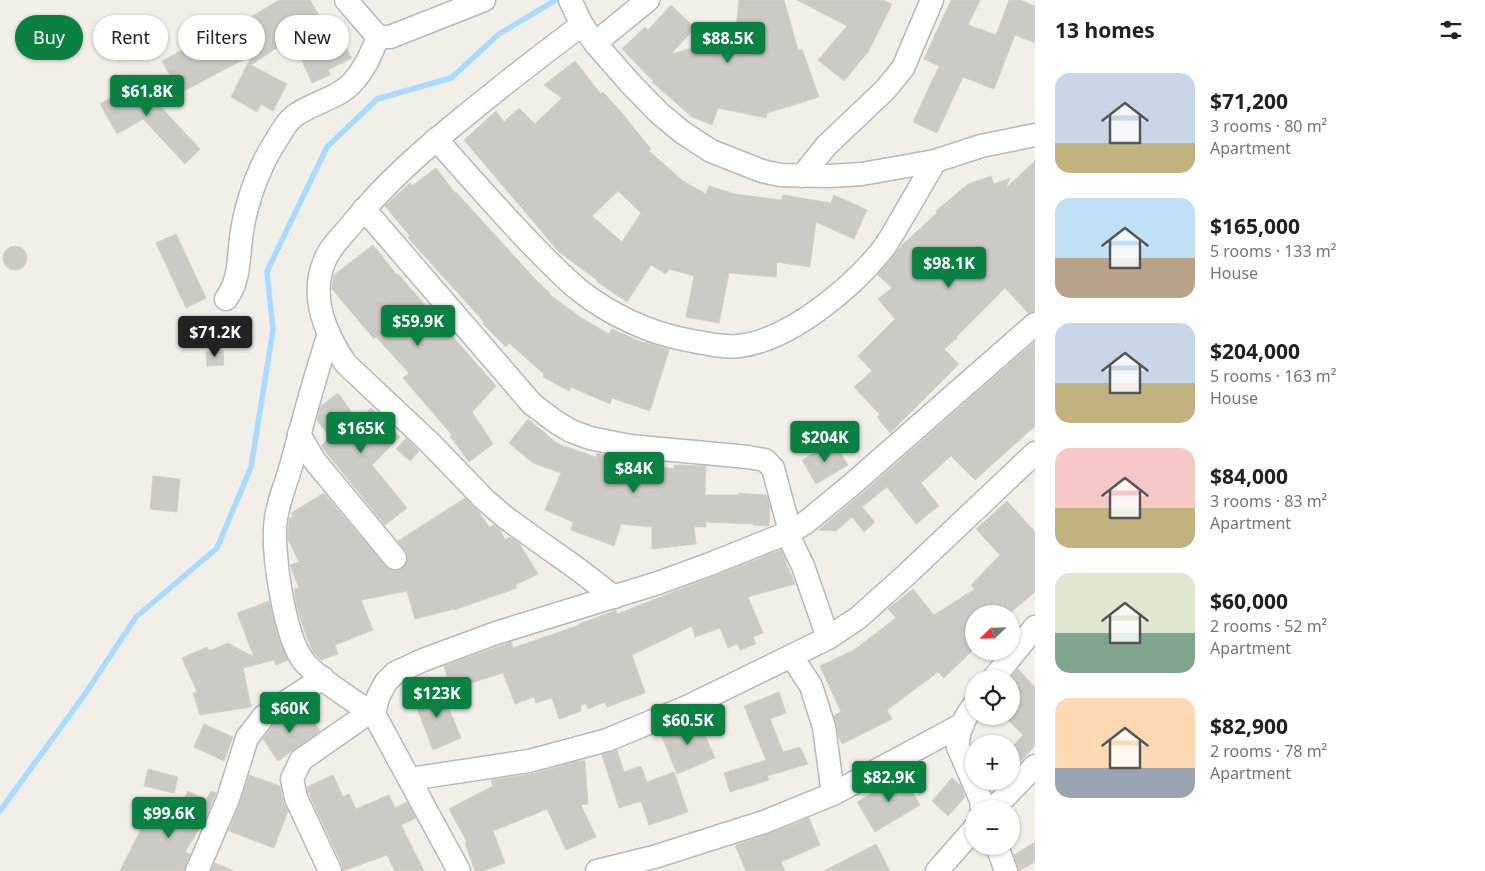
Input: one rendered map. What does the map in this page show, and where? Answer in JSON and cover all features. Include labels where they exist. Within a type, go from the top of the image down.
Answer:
[{"type":"street","points":[[346,0],[378,37],[390,37],[405,32],[482,0]]},
{"type":"street","points":[[595,43],[648,0]]},
{"type":"street","points":[[802,176],[826,146],[885,90],[903,68],[932,0]]},
{"type":"street","points":[[614,597],[506,518],[484,499],[428,442],[346,364],[329,334],[318,291],[325,260],[364,209],[393,178],[522,69],[575,11],[595,43],[659,113],[689,137],[710,150],[762,171],[780,176],[862,174],[935,161],[981,146],[1035,135]]},
{"type":"street","points":[[226,299],[236,282],[242,228],[249,201],[255,182],[276,139],[292,118],[351,84],[368,62],[378,37]]},
{"type":"street","points":[[436,140],[510,222],[562,275],[580,290],[602,306],[630,321],[670,337],[719,346],[757,343],[779,335],[805,320],[856,278],[884,248],[935,161]]},
{"type":"street","points":[[364,209],[532,404],[556,422],[571,431],[590,438],[630,446],[765,460],[773,468],[788,533],[828,638]]},
{"type":"street","points":[[330,871],[296,798],[292,780],[302,760],[372,713],[386,682],[395,673],[496,633],[614,597],[710,564],[788,533],[805,523],[849,487],[1035,324]]},
{"type":"street","points":[[329,334],[313,380],[276,518],[274,542],[280,587],[289,627],[301,658],[310,668],[372,713],[459,871]]},
{"type":"street","points":[[299,434],[314,460],[395,558]]},
{"type":"street","points":[[410,779],[529,761],[607,740],[687,707],[828,638],[858,618],[905,576],[1035,453]]},
{"type":"street","points":[[1000,670],[1035,627]]},
{"type":"street","points":[[792,656],[811,686],[824,727],[833,794]]},
{"type":"street","points":[[197,871],[228,799],[247,738],[264,716],[323,678]]},
{"type":"street","points":[[965,721],[957,739],[958,746],[980,800]]},
{"type":"street","points":[[597,871],[654,857],[764,822],[833,794],[963,724]]},
{"type":"street","points":[[1002,800],[1035,766]]},
{"type":"street","points":[[937,871],[965,839]]},
{"type":"street","points":[[1000,855],[1006,871]]},
{"type":"building","points":[[279,0],[310,0],[319,15],[275,15],[275,49],[265,56],[265,15],[254,15]]},
{"type":"building","points":[[739,0],[784,0],[798,50],[802,49],[819,97],[767,113],[766,118],[718,108],[712,125],[692,117],[652,82],[622,49],[645,27],[648,30],[671,5],[695,28],[671,54],[735,38]]},
{"type":"building","points":[[797,0],[883,0],[892,4],[868,52],[844,81],[818,60],[847,26]]},
{"type":"building","points":[[951,0],[980,0],[968,25],[996,35],[1009,0],[1020,0],[1035,6],[1035,43],[1015,35],[994,89],[963,77],[937,133],[913,122],[939,66],[924,59]]},
{"type":"building","points":[[178,52],[178,60],[243,60],[180,93],[162,61],[168,60],[168,58]]},
{"type":"building","points":[[250,60],[259,60],[251,65],[287,84],[273,111],[261,104],[257,112],[231,97]]},
{"type":"building","points":[[302,60],[348,60],[328,70],[330,75],[312,83]]},
{"type":"building","points":[[575,61],[601,94],[603,92],[622,113],[651,149],[649,151],[683,181],[706,194],[709,186],[735,194],[782,200],[783,195],[831,203],[834,195],[867,210],[854,239],[816,222],[810,267],[777,262],[776,277],[729,273],[719,323],[686,317],[694,276],[669,269],[666,274],[651,265],[627,302],[559,252],[464,140],[496,111],[504,122],[519,108],[535,124],[562,98],[544,85]],"holes":[[[618,191],[641,213],[622,242],[592,216]]]},
{"type":"building","points":[[131,75],[200,149],[185,164],[143,119],[117,134],[100,104],[121,92],[116,85]]},
{"type":"building","points":[[1035,161],[1035,311],[1028,313],[1005,288],[944,349],[959,364],[890,433],[877,417],[880,415],[854,387],[872,371],[858,356],[895,319],[878,299],[892,288],[878,275],[902,245],[937,213],[936,211],[968,184],[991,176],[994,184],[1010,178],[1006,188]]},
{"type":"building","points":[[436,168],[455,193],[549,294],[580,317],[609,334],[612,329],[644,343],[669,350],[650,411],[612,398],[610,404],[571,387],[569,391],[543,377],[544,374],[509,343],[506,347],[483,324],[484,322],[408,238],[410,236],[385,206],[410,183],[412,186]]},
{"type":"building","points":[[176,234],[206,298],[186,308],[156,243]]},
{"type":"building","points":[[373,245],[397,275],[496,386],[472,412],[493,444],[469,462],[450,436],[452,435],[403,378],[409,373],[376,337],[374,339],[332,289],[334,275]]},
{"type":"building","points":[[15,246],[20,247],[26,253],[26,263],[20,269],[15,270],[10,269],[4,263],[3,258],[4,253],[10,247]]},
{"type":"building","points":[[1035,341],[1035,426],[975,480],[951,456],[921,483],[939,506],[916,524],[887,487],[862,507],[875,522],[864,532],[852,517],[836,531],[818,530],[858,497]]},
{"type":"building","points":[[223,350],[224,365],[207,366],[206,352]]},
{"type":"building","points":[[338,393],[358,421],[371,408],[400,437],[372,465],[407,508],[385,525],[321,446],[330,437],[317,420],[321,406]]},
{"type":"building","points":[[528,419],[558,444],[596,457],[597,453],[637,466],[638,462],[674,469],[674,465],[706,466],[705,495],[739,495],[739,493],[767,495],[770,508],[769,526],[706,522],[706,527],[694,527],[696,544],[652,549],[652,527],[621,524],[614,546],[571,530],[573,522],[545,510],[561,473],[533,463],[509,443]]},
{"type":"building","points":[[406,438],[419,451],[410,461],[396,449]]},
{"type":"building","points":[[834,442],[848,465],[816,484],[802,460]]},
{"type":"building","points":[[153,476],[180,479],[177,512],[150,509]]},
{"type":"building","points":[[324,493],[390,570],[397,571],[403,568],[407,562],[408,555],[398,541],[465,498],[479,512],[489,527],[494,525],[501,531],[505,540],[509,537],[519,543],[538,574],[515,585],[517,588],[454,610],[415,619],[407,591],[361,600],[373,630],[335,645],[338,654],[321,660],[313,652],[297,608],[294,589],[299,588],[290,565],[299,562],[288,539],[288,532],[289,518],[293,517],[291,513]]},
{"type":"building","points":[[1007,501],[1035,532],[1035,592],[1020,605],[965,605],[965,658],[944,678],[938,672],[887,710],[892,719],[842,744],[834,715],[841,712],[820,666],[854,650],[896,618],[888,609],[913,589],[934,615],[975,589],[971,585],[1000,555],[976,529]]},
{"type":"building","points":[[781,550],[795,584],[748,597],[763,633],[753,637],[756,644],[740,650],[738,644],[728,648],[720,628],[695,637],[692,626],[632,655],[645,693],[607,707],[605,702],[588,709],[586,704],[581,705],[581,711],[559,719],[552,698],[536,703],[534,697],[515,704],[503,673],[451,689],[444,666],[511,642],[513,648],[616,610],[617,614]]},
{"type":"building","points":[[269,601],[277,635],[288,660],[276,665],[274,660],[243,668],[251,707],[200,715],[193,693],[197,692],[182,658],[207,647],[209,651],[228,643],[254,657],[237,613]]},
{"type":"building","points":[[1020,671],[1035,687],[1035,746],[1020,762],[1020,738],[1023,735],[1013,725],[1020,725]]},
{"type":"building","points":[[441,689],[461,738],[433,750],[414,700]]},
{"type":"building","points":[[779,692],[786,713],[770,719],[783,752],[800,747],[808,764],[767,776],[769,780],[730,792],[724,773],[766,760],[744,706]]},
{"type":"building","points":[[302,707],[320,731],[278,761],[263,739],[273,726]]},
{"type":"building","points":[[698,719],[715,758],[677,774],[661,734]]},
{"type":"building","points":[[204,724],[233,737],[224,761],[194,747]]},
{"type":"building","points":[[617,750],[624,772],[641,766],[647,782],[674,772],[688,812],[649,825],[641,801],[619,808],[602,755]]},
{"type":"building","points":[[578,761],[585,761],[588,804],[581,805],[596,837],[566,850],[547,809],[493,831],[505,863],[483,871],[475,871],[465,843],[467,842],[449,809],[493,786],[492,780],[532,774]]},
{"type":"building","points":[[148,769],[178,777],[174,793],[144,786]]},
{"type":"building","points":[[249,775],[280,786],[283,801],[288,811],[274,848],[229,831]]},
{"type":"building","points":[[333,775],[343,797],[349,794],[356,809],[389,795],[395,808],[407,802],[416,818],[401,825],[424,871],[395,871],[387,855],[343,871],[307,787]]},
{"type":"building","points":[[903,775],[920,805],[875,832],[857,802]]},
{"type":"building","points":[[952,778],[961,786],[965,797],[948,816],[932,801]]},
{"type":"building","points":[[188,791],[206,800],[211,791],[216,793],[204,821],[185,852],[190,854],[184,871],[120,871],[146,819],[170,828]]},
{"type":"building","points":[[809,818],[820,845],[781,862],[785,871],[746,871],[735,845]]},
{"type":"building","points":[[1035,842],[1035,862],[1019,871],[1014,855],[1020,855],[1020,851]]},
{"type":"building","points":[[876,844],[890,871],[824,871]]},
{"type":"building","points":[[215,863],[232,870],[232,871],[211,871]]},
{"type":"waterway","points":[[0,811],[85,694],[136,617],[217,548],[251,467],[273,330],[267,271],[327,147],[377,99],[451,78],[499,34],[556,0]]}]
